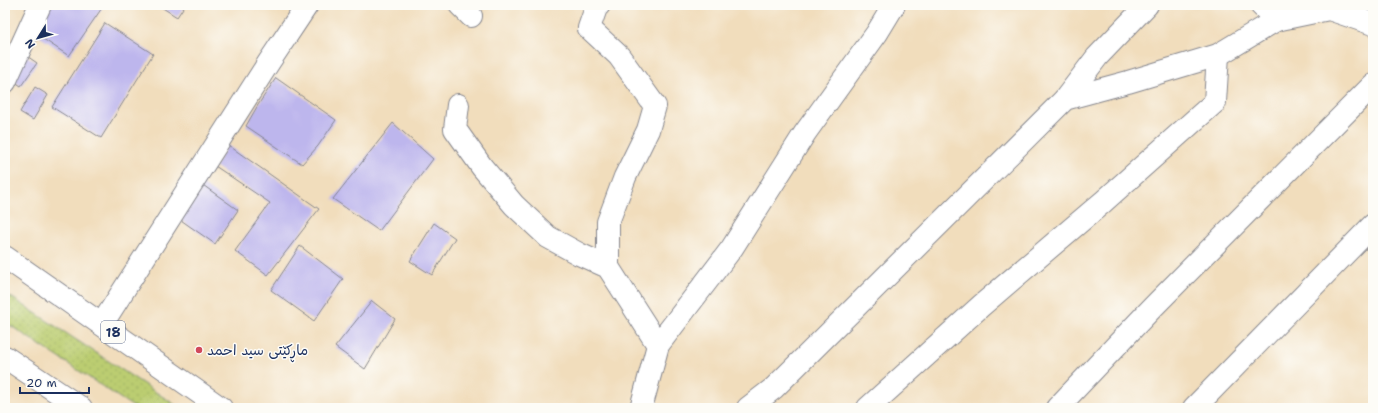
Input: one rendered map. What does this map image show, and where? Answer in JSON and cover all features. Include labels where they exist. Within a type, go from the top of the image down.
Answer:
[{"type":"main road","points":[[5,82],[40,5]]},
{"type":"main road","points":[[102,324],[307,5]]},
{"type":"main road","points":[[599,5],[596,8],[590,28],[619,56],[655,106],[648,130],[625,177],[608,222],[608,267],[658,345]]},
{"type":"main road","points":[[641,408],[658,345],[732,248],[805,133],[877,33],[894,5]]},
{"type":"main road","points":[[748,408],[774,388],[1065,99],[1097,57],[1147,5]]},
{"type":"main road","points":[[1261,5],[1276,20]]},
{"type":"main road","points":[[1065,99],[1218,55],[1276,20],[1329,8],[1364,15]]},
{"type":"main road","points":[[868,408],[982,305],[1103,202],[1215,102],[1218,55]]},
{"type":"main road","points":[[1057,408],[1153,307],[1373,85]]},
{"type":"main road","points":[[458,105],[455,129],[482,167],[514,205],[548,237],[579,254],[608,267]]},
{"type":"main road","points":[[1194,408],[1371,231]]},
{"type":"main road","name":"18","points":[[5,257],[221,408]]},
{"type":"main road","points":[[5,357],[81,408]]},
{"type":"green space","points":[[5,293],[180,408],[135,408],[5,322]]},
{"type":"building","points":[[48,5],[104,5],[69,56],[31,31]]},
{"type":"building","points":[[158,5],[185,5],[177,17]]},
{"type":"building","points":[[105,23],[153,54],[101,138],[52,107]]},
{"type":"building","points":[[24,54],[37,63],[21,86],[8,77]]},
{"type":"building","points":[[276,78],[336,120],[318,146],[302,164],[246,126]]},
{"type":"building","points":[[35,87],[48,95],[33,120],[20,112]]},
{"type":"building","points":[[393,123],[433,159],[379,231],[333,199]]},
{"type":"building","points":[[228,145],[319,209],[268,275],[235,251],[270,203],[215,166]]},
{"type":"building","points":[[200,183],[238,210],[215,244],[178,218]]},
{"type":"building","points":[[434,223],[455,238],[432,275],[410,261]]},
{"type":"building","points":[[300,246],[343,279],[314,321],[271,290]]},
{"type":"building","points":[[372,301],[395,319],[365,369],[335,347]]},
{"type":"place","name":"ماڕکێتی سید احمد","points":[[199,350]]}]
